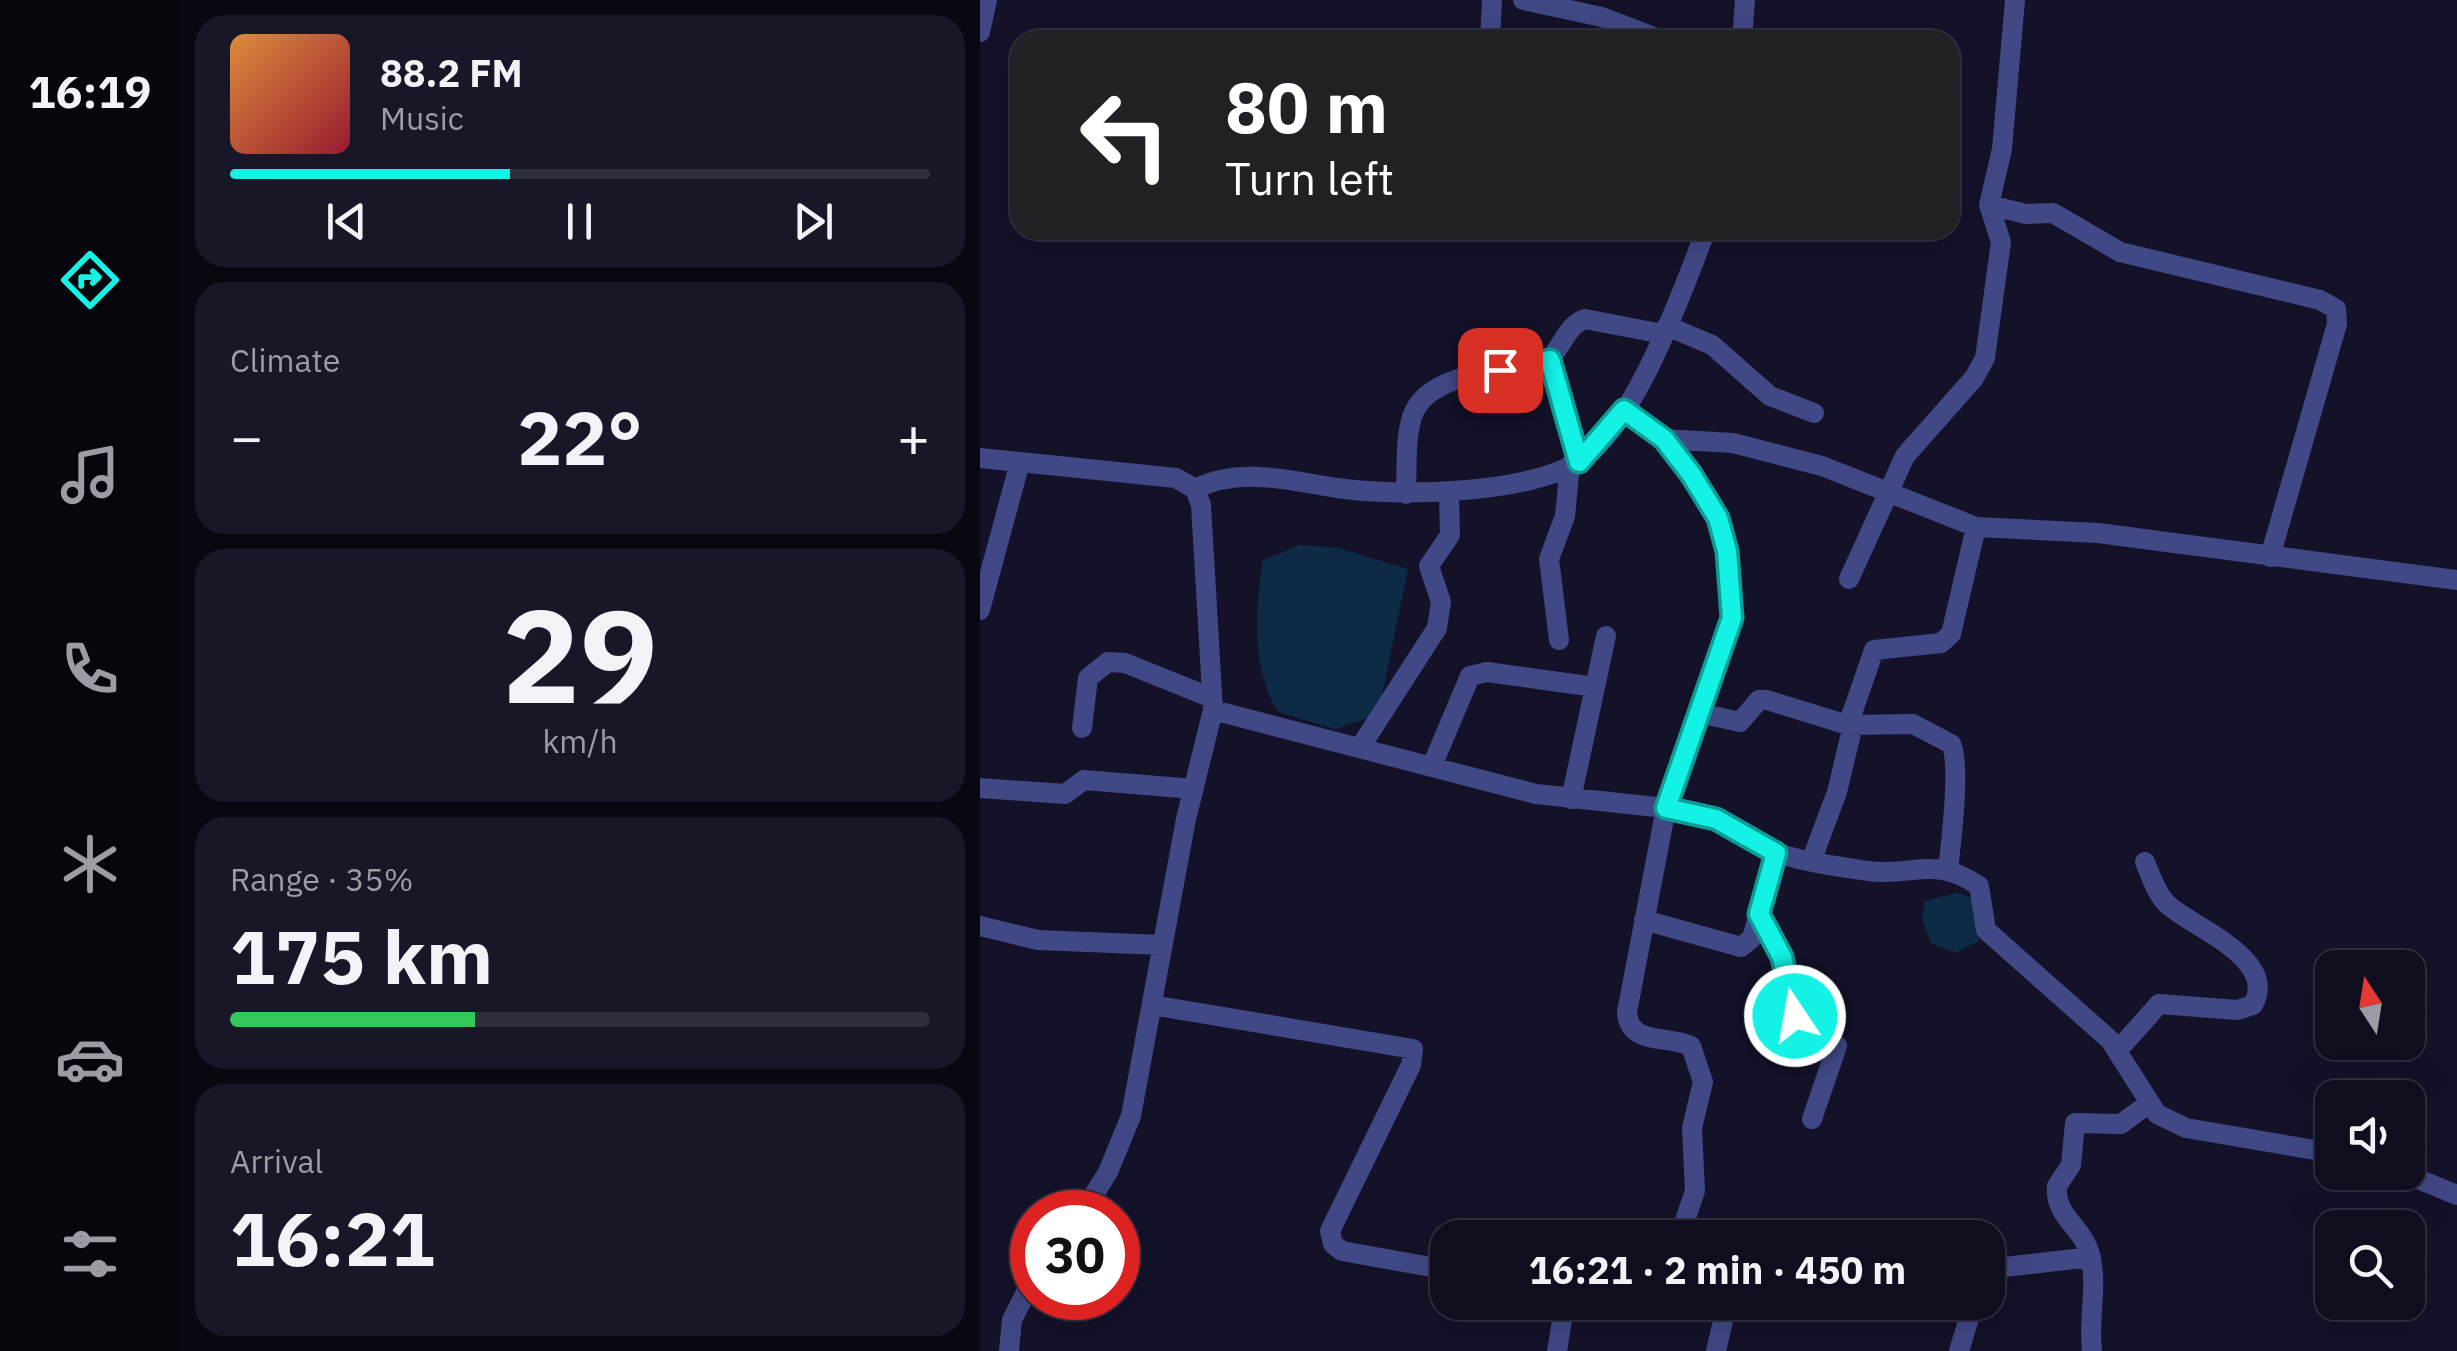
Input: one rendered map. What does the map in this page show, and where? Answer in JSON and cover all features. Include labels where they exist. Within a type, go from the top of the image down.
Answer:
[{"type":"street","points":[[980,32],[987,0]]},
{"type":"street","points":[[1490,30],[1492,0]]},
{"type":"street","points":[[1523,0],[1602,17],[1636,30]]},
{"type":"street","points":[[1743,30],[1745,0]]},
{"type":"street","points":[[1850,579],[1911,447],[1978,373],[2001,242],[1988,205],[2002,148],[2015,0]]},
{"type":"street","points":[[1988,205],[2026,214],[2053,213],[2120,252],[2320,300],[2336,309],[2337,324],[2270,558]]},
{"type":"street","points":[[1196,489],[1244,475],[1406,494],[1450,493],[1574,463],[1624,410],[1665,330],[1702,240]]},
{"type":"street","points":[[1406,494],[1412,419],[1421,399],[1440,387],[1550,360],[1572,326],[1585,319],[1665,330],[1712,345],[1770,396],[1814,413]]},
{"type":"street","points":[[1550,360],[1574,463],[1565,516],[1550,559],[1558,640]]},
{"type":"street","points":[[1624,410],[1664,439],[1707,498],[1727,551],[1732,618],[1666,808],[1628,1022],[1638,1035],[1691,1046],[1703,1082],[1692,1128],[1695,1191],[1685,1220]]},
{"type":"street","points":[[1664,439],[1750,446],[1976,527],[2098,533],[2457,580]]},
{"type":"street","points":[[980,458],[1176,478],[1196,489],[1201,505],[1213,704],[1131,1116],[1097,1190]]},
{"type":"street","points":[[980,610],[1020,462]]},
{"type":"street","points":[[1362,746],[1437,628],[1440,602],[1429,566],[1450,535],[1450,493]]},
{"type":"street","points":[[1812,859],[1837,792],[1851,725],[1874,650],[1941,643],[1951,634],[1976,527]]},
{"type":"street","points":[[1571,799],[1606,636]]},
{"type":"street","points":[[1082,728],[1088,678],[1108,662],[1124,663],[1213,704],[1519,790],[1666,808],[1716,819],[1776,853],[1869,871],[1922,866],[1948,870],[1980,886],[1986,930],[2126,1043],[2148,1104],[2170,1123],[2315,1150]]},
{"type":"street","points":[[1432,766],[1470,676],[1487,672],[1596,688]]},
{"type":"street","points":[[1699,713],[1740,722],[1759,700],[1766,700],[1851,725],[1912,724],[1951,744],[1956,801],[1948,870]]},
{"type":"street","points":[[980,788],[1065,794],[1084,780],[1194,789]]},
{"type":"street","points":[[1644,920],[1742,946],[1752,938],[1776,853]]},
{"type":"street","points":[[2126,1043],[2159,1004],[2246,1008],[2257,997],[2258,985],[2229,943],[2160,897],[2144,862]]},
{"type":"street","points":[[1759,914],[1782,957],[1795,1016],[1837,1046],[1812,1120]]},
{"type":"street","points":[[980,926],[1038,940],[1162,945]]},
{"type":"street","points":[[1152,1005],[1220,1018],[1263,1020],[1412,1049],[1411,1065],[1330,1231],[1333,1244],[1342,1251],[1430,1267]]},
{"type":"street","points":[[2092,1351],[2091,1257],[2082,1236],[2057,1204],[2057,1186],[2071,1165],[2072,1128],[2080,1120],[2128,1122],[2148,1104]]},
{"type":"street","points":[[2425,1182],[2457,1195]]},
{"type":"street","points":[[2005,1268],[2091,1257]]},
{"type":"street","points":[[1010,1351],[1012,1320]]},
{"type":"street","points":[[1557,1351],[1562,1320]]},
{"type":"street","points":[[1716,1351],[1723,1320]]},
{"type":"street","points":[[1959,1351],[1968,1320]]},
{"type":"water","points":[[1300,545],[1338,548],[1408,569],[1378,715],[1335,729],[1278,712],[1259,657],[1257,618],[1263,560]]},
{"type":"water","points":[[1956,893],[1971,897],[1979,941],[1956,953],[1931,943],[1922,919],[1925,901]]},
{"type":"route","points":[[1500,370],[1550,360],[1579,462],[1624,410],[1664,439],[1718,518],[1727,551],[1732,618],[1666,808],[1716,819],[1776,853],[1759,914],[1782,957],[1795,1016]]}]
